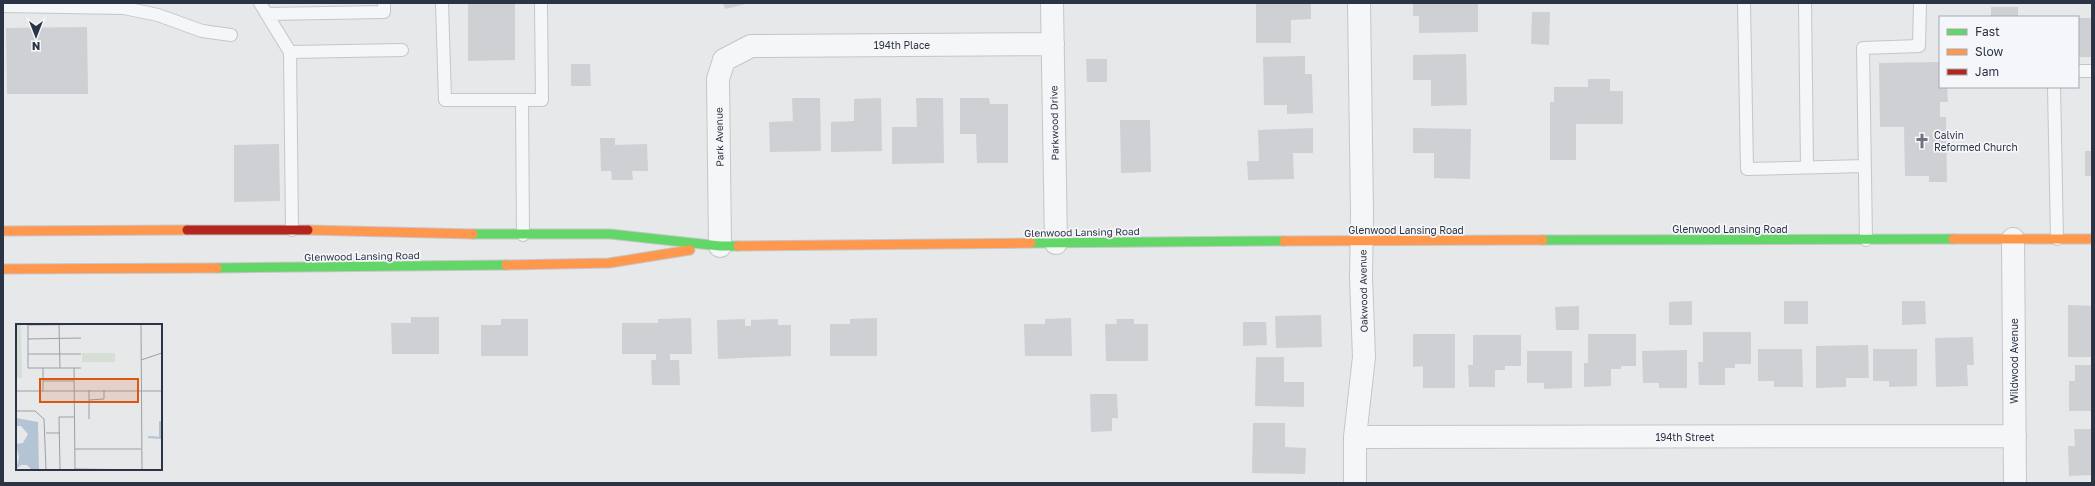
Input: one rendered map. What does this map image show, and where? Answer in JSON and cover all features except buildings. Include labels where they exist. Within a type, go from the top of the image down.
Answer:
[{"type":"main road","name":"Glenwood Lansing Road","points":[[3,231],[292,230],[610,234],[720,246],[2092,238]]},
{"type":"main road","name":"Glenwood Lansing Road","points":[[3,269],[290,268],[609,263],[720,246]]},
{"type":"street","name":"Parkwood Drive","points":[[1052,3],[1056,243]]},
{"type":"street","name":"Oakwood Avenue","points":[[1355,483],[1355,437],[1364,357],[1361,278],[1362,242],[1359,3]]},
{"type":"street","name":"194th Place","points":[[751,46],[1053,44]]},
{"type":"street","name":"Park Avenue","points":[[720,246],[718,79],[724,60],[751,46]]},
{"type":"street","name":"Wildwood Avenue","points":[[2013,239],[2015,483]]},
{"type":"street","name":"194th Street","points":[[1355,437],[2015,436]]},
{"type":"lane","points":[[260,3],[290,52],[292,230]]},
{"type":"lane","points":[[267,14],[384,12],[384,3]]},
{"type":"lane","points":[[442,3],[445,100],[542,100],[541,3]]},
{"type":"lane","points":[[1744,3],[1747,169],[1865,166]]},
{"type":"lane","points":[[1805,3],[1807,168]]},
{"type":"lane","points":[[1866,240],[1864,48],[1919,46],[1920,3]]},
{"type":"lane","points":[[3,6],[124,8],[158,15],[202,31],[231,35]]},
{"type":"lane","points":[[290,52],[402,50]]},
{"type":"lane","points":[[2079,71],[2092,71]]},
{"type":"lane","points":[[2054,88],[2057,239]]},
{"type":"lane","points":[[522,100],[523,234]]},
{"type":"traffic: fast","points":[[473,234],[610,234],[720,246],[738,246]]},
{"type":"traffic: fast","points":[[1543,240],[1953,239]]},
{"type":"traffic: fast","points":[[1031,243],[1284,241]]},
{"type":"traffic: fast","points":[[217,268],[506,265]]},
{"type":"traffic: slow","points":[[3,231],[187,230]]},
{"type":"traffic: slow","points":[[308,230],[473,234]]},
{"type":"traffic: slow","points":[[1953,239],[2092,239]]},
{"type":"traffic: slow","points":[[1284,241],[1543,240]]},
{"type":"traffic: slow","points":[[738,246],[1031,243]]},
{"type":"traffic: slow","points":[[506,265],[609,263],[690,250]]},
{"type":"traffic: slow","points":[[3,269],[217,268]]},
{"type":"traffic: jam","points":[[187,230],[308,230]]},
{"type":"place","name":"Calvin Reformed Church","points":[[1922,141]]}]
